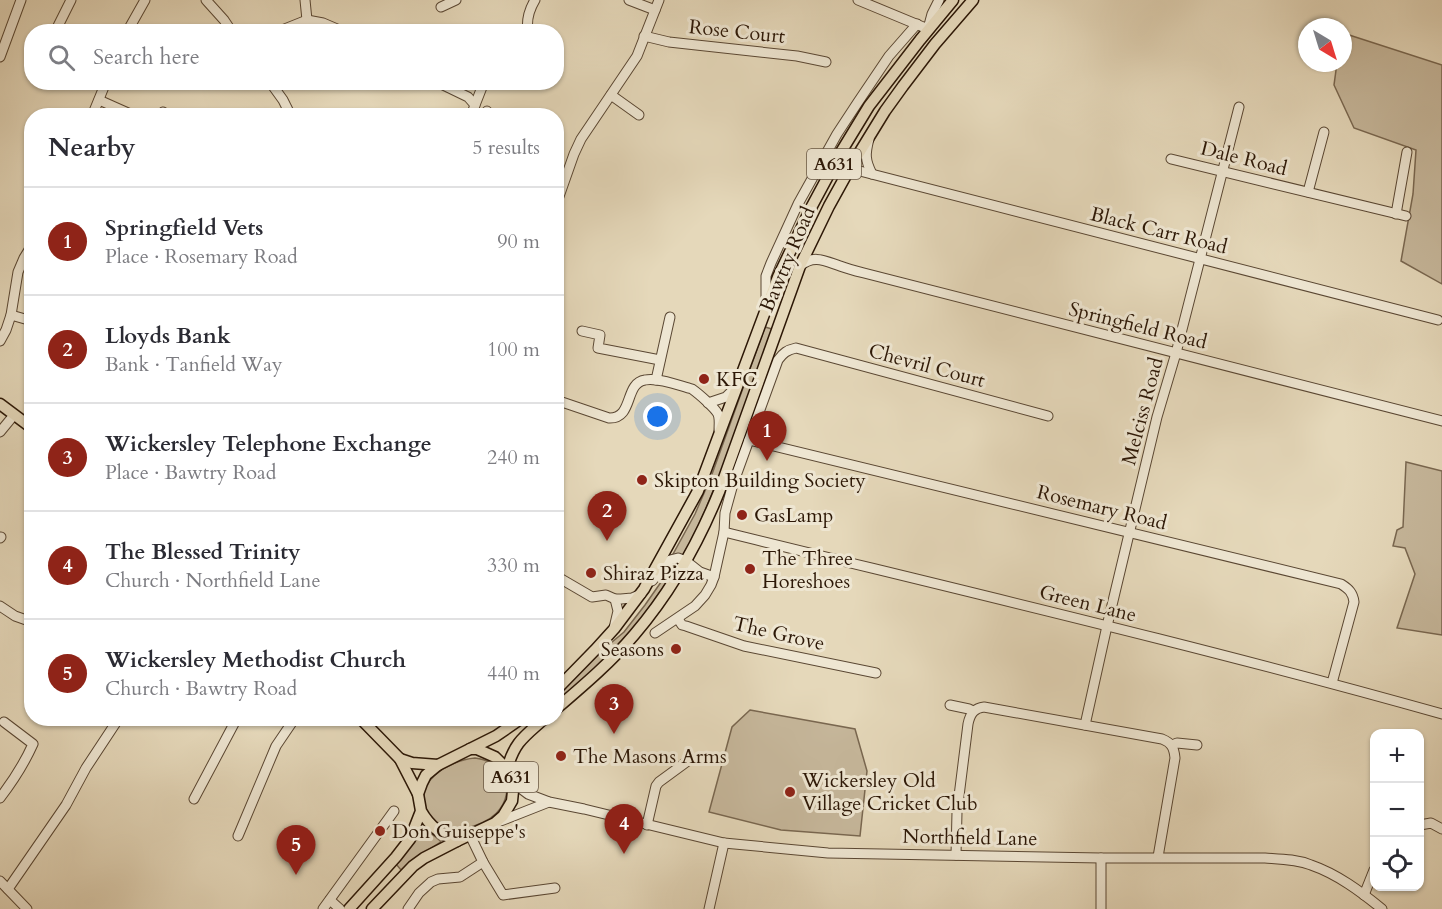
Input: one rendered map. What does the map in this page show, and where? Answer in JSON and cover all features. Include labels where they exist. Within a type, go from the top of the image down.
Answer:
[{"type":"main road","name":"Bawtry Road","points":[[564,682],[596,650],[642,592],[698,491],[778,277],[795,238],[836,161],[875,99],[953,0]]},
{"type":"main road","name":"Bawtry Road","points":[[564,702],[630,639],[656,606],[686,561],[707,522],[719,492],[800,266],[815,233],[850,168],[885,111],[935,44],[973,0]]},
{"type":"main road","points":[[851,136],[867,141]]},
{"type":"main road","points":[[0,404],[24,422]]},
{"type":"main road","points":[[368,726],[400,759],[418,794],[421,812],[427,822],[433,828],[458,841]]},
{"type":"main road","name":"A631","points":[[418,794],[426,775],[438,765],[496,736],[510,726]]},
{"type":"main road","name":"A631","points":[[507,769],[512,752],[536,726]]},
{"type":"main road","name":"A631","points":[[372,909],[413,866],[424,858],[495,823],[508,809],[513,791],[507,769],[491,755],[477,749],[470,749]]},
{"type":"main road","points":[[400,759],[412,763],[438,765]]},
{"type":"main road","points":[[348,909],[406,845],[421,812]]},
{"type":"street","points":[[0,57],[21,0]]},
{"type":"street","points":[[56,24],[72,0]]},
{"type":"street","points":[[132,24],[145,0]]},
{"type":"street","points":[[206,0],[227,24]]},
{"type":"street","points":[[305,0],[307,20]]},
{"type":"street","points":[[527,24],[535,0]]},
{"type":"street","points":[[629,0],[655,10]]},
{"type":"street","points":[[564,183],[581,139],[637,56],[658,0]]},
{"type":"street","points":[[858,0],[928,29]]},
{"type":"street","name":"Bawtry Road","points":[[928,29],[939,0]]},
{"type":"street","points":[[441,6],[457,3]]},
{"type":"street","points":[[297,24],[307,20],[325,24]]},
{"type":"street","name":"Bawtry Road","points":[[766,310],[766,276],[798,204],[837,134],[889,56],[917,24]]},
{"type":"street","name":"Rose Court","points":[[644,36],[669,42],[797,56],[826,62]]},
{"type":"street","points":[[96,108],[102,90]]},
{"type":"street","points":[[276,90],[287,108]]},
{"type":"street","points":[[454,90],[468,97],[475,105]]},
{"type":"street","points":[[474,108],[481,90]]},
{"type":"street","points":[[611,95],[639,115]]},
{"type":"street","points":[[99,100],[117,108]]},
{"type":"street","name":"Melciss Road","points":[[1085,725],[1157,417],[1176,353],[1239,107]]},
{"type":"street","name":"Dale Road","points":[[1308,192],[1324,132]]},
{"type":"street","points":[[867,141],[866,163],[872,174]]},
{"type":"street","points":[[1396,214],[1407,152]]},
{"type":"street","name":"Dale Road","points":[[1171,159],[1406,216]]},
{"type":"street","name":"Black Carr Road","points":[[836,161],[850,168],[872,174],[1438,320]]},
{"type":"street","points":[[815,233],[816,246],[825,260]]},
{"type":"street","points":[[0,341],[11,315],[18,272],[24,258]]},
{"type":"street","points":[[800,266],[814,259],[825,260]]},
{"type":"street","name":"Springfield Road","points":[[825,260],[864,273],[1442,421]]},
{"type":"street","points":[[11,315],[24,319]]},
{"type":"street","points":[[656,380],[670,317]]},
{"type":"street","points":[[582,331],[600,335],[598,348],[660,360]]},
{"type":"street","name":"Chevril Court","points":[[749,440],[778,360],[782,353],[796,348],[1048,416]]},
{"type":"street","points":[[564,403],[614,418],[625,412],[633,388],[637,384],[647,379],[656,380],[692,389],[718,415],[720,435]]},
{"type":"street","points":[[708,403],[726,397],[738,385]]},
{"type":"street","points":[[0,432],[14,415]]},
{"type":"street","points":[[655,633],[695,606],[705,595],[714,577],[724,532],[725,513],[749,440]]},
{"type":"street","name":"Rosemary Road","points":[[749,440],[1341,584],[1353,594],[1354,602],[1332,683]]},
{"type":"street","name":"Green Lane","points":[[724,532],[1332,683],[1442,714]]},
{"type":"street","name":"Bawtry Road","points":[[642,592],[670,560],[678,558],[686,561]]},
{"type":"street","points":[[686,561],[700,572],[714,577]]},
{"type":"street","points":[[676,576],[700,572]]},
{"type":"street","points":[[564,581],[589,596],[595,597],[606,595],[627,598],[642,592]]},
{"type":"street","points":[[614,629],[618,611],[615,598]]},
{"type":"street","points":[[0,606],[24,619]]},
{"type":"street","name":"The Grove","points":[[678,619],[682,625],[744,646],[876,673]]},
{"type":"street","points":[[950,705],[973,711]]},
{"type":"street","points":[[956,855],[958,801],[968,724],[973,711],[984,707],[1162,739],[1172,745],[1175,758],[1158,857]]},
{"type":"street","points":[[0,798],[33,744],[4,722]]},
{"type":"street","points":[[8,889],[66,805],[86,768],[114,726]]},
{"type":"street","points":[[195,799],[233,726]]},
{"type":"street","points":[[238,836],[276,746],[290,726]]},
{"type":"street","points":[[1172,745],[1178,743],[1197,745]]},
{"type":"street","points":[[647,825],[656,786],[689,760]]},
{"type":"street","name":"Northfield Lane","points":[[512,782],[528,794],[549,802],[724,843],[828,853],[1286,859],[1310,864],[1342,879],[1382,909]]},
{"type":"street","points":[[495,823],[549,802]]},
{"type":"street","points":[[323,909],[394,811]]},
{"type":"street","points":[[1424,824],[1431,823],[1442,829]]},
{"type":"street","points":[[470,835],[503,895],[555,888]]},
{"type":"street","points":[[709,909],[724,843]]},
{"type":"street","points":[[1101,858],[1101,909]]},
{"type":"street","points":[[408,909],[419,893],[431,882],[460,877],[483,862]]},
{"type":"street","points":[[1364,895],[1370,880]]},
{"type":"street","points":[[0,881],[27,909]]},
{"type":"street","points":[[330,900],[340,909]]},
{"type":"shaded area","points":[[1352,36],[1442,65],[1442,284],[1401,261],[1413,194],[1416,150],[1354,128],[1334,85],[1336,72],[1352,72]]},
{"type":"shaded area","points":[[765,327],[772,329],[710,500],[684,555],[672,556],[695,514],[711,477]]},
{"type":"shaded area","points":[[1406,462],[1442,471],[1442,635],[1397,628],[1415,574],[1405,548],[1393,546],[1397,530],[1403,527]]},
{"type":"shaded area","points":[[673,565],[676,566],[639,622],[606,658],[564,697],[564,688],[624,632]]},
{"type":"shaded area","name":"Wickersley Old Village Cricket Club","points":[[750,710],[855,729],[867,771],[860,836],[781,830],[709,812],[732,727]]},
{"type":"shaded area","points":[[475,758],[484,760],[499,769],[506,784],[505,800],[495,815],[488,820],[460,830],[444,828],[429,814],[424,803],[424,792],[428,783],[444,768]]},
{"type":"shaded area","points":[[421,828],[441,842],[401,870],[396,864]]},
{"type":"place","name":"KFC","points":[[704,379]]},
{"type":"place","name":"Springfield Vets","points":[[767,461]]},
{"type":"place","name":"Skipton Building Society","points":[[642,480]]},
{"type":"place","name":"GasLamp","points":[[742,515]]},
{"type":"place","name":"Lloyds Bank","points":[[607,541]]},
{"type":"place","name":"The Three Horeshoes","points":[[750,569]]},
{"type":"place","name":"Shiraz Pizza","points":[[591,573]]},
{"type":"place","name":"Seasons","points":[[676,649]]},
{"type":"place","name":"Wickersley Telephone Exchange","points":[[614,734]]},
{"type":"place","name":"The Masons Arms","points":[[561,756]]},
{"type":"place","name":"Wickersley Old Village Cricket Club","points":[[790,792]]},
{"type":"place","name":"Don Guiseppe's","points":[[380,831]]},
{"type":"place","name":"The Blessed Trinity","points":[[624,854]]},
{"type":"place","name":"Wickersley Methodist Church","points":[[296,875]]}]
